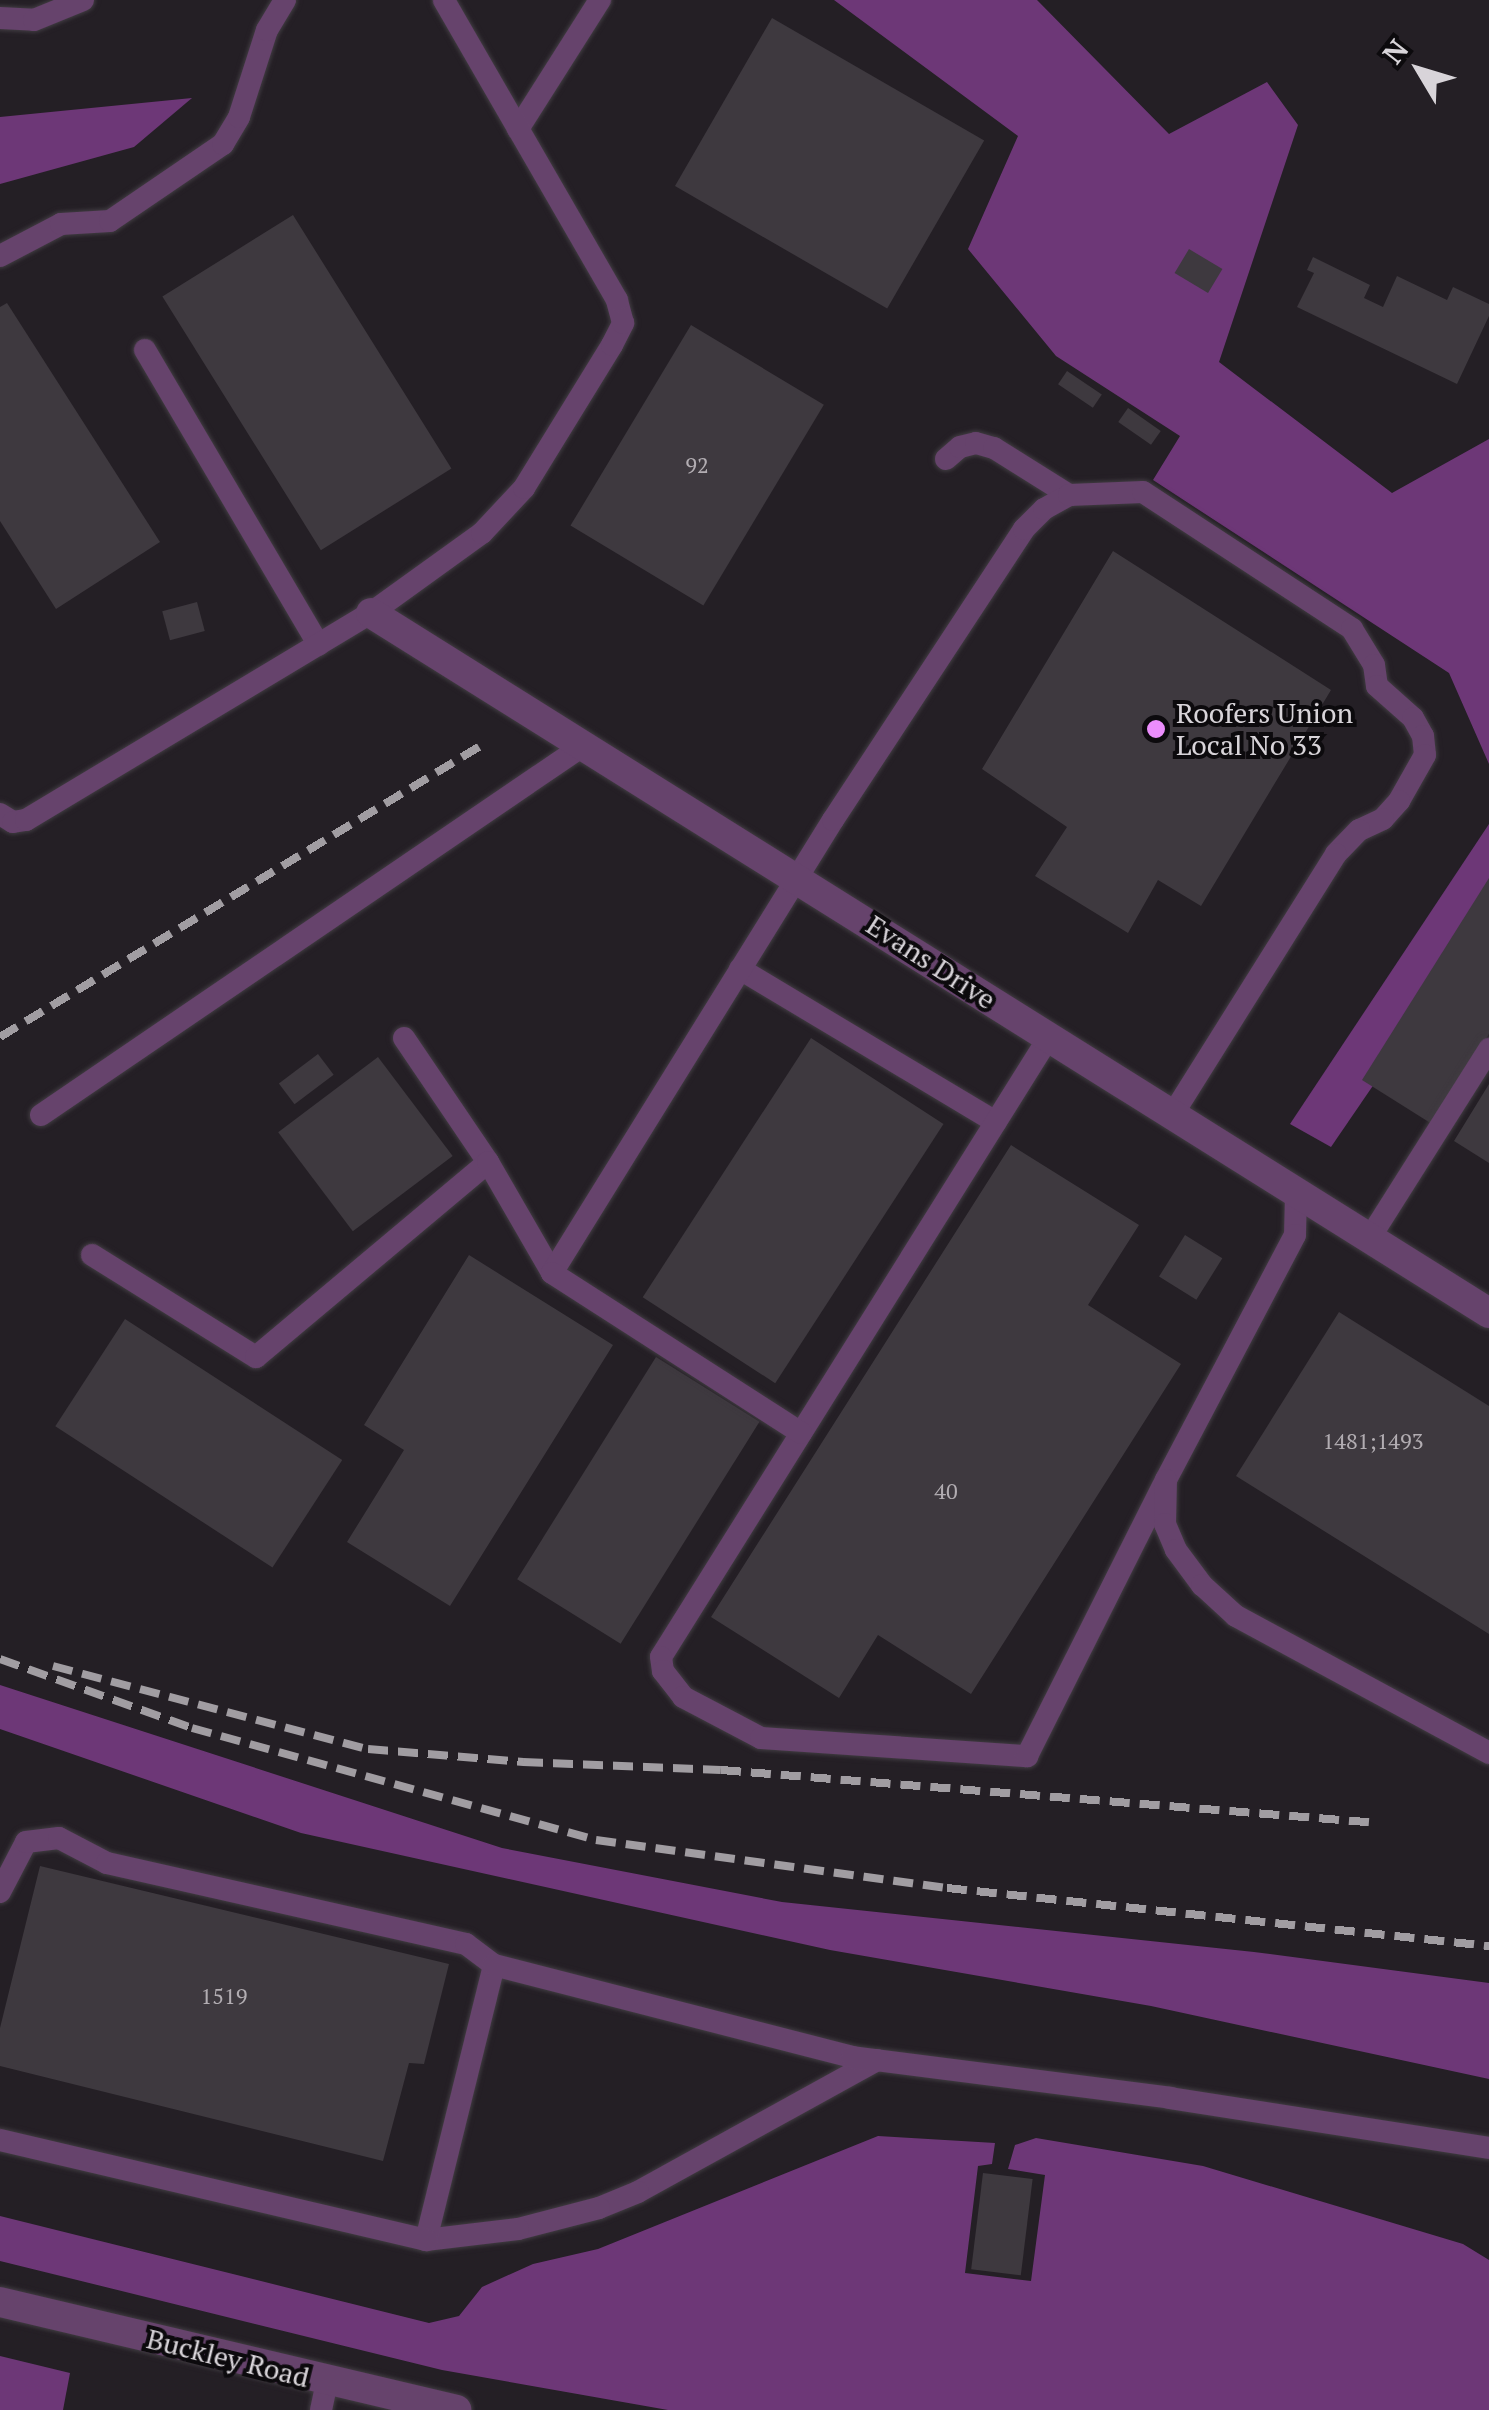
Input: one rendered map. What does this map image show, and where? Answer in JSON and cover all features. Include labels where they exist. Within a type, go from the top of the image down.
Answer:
[{"type":"street","name":"Evans Drive","points":[[371,614],[798,877],[1489,1314]]},
{"type":"street","name":"Buckley Road","points":[[0,2302],[324,2396],[456,2410]]},
{"type":"lane","points":[[0,18],[34,20],[83,0]]},
{"type":"lane","points":[[0,814],[13,822],[26,820],[371,614],[506,513],[623,322],[617,300],[444,0]]},
{"type":"lane","points":[[518,129],[600,0]]},
{"type":"lane","points":[[0,256],[61,224],[110,221],[224,144],[240,117],[267,30],[280,2]]},
{"type":"lane","points":[[145,350],[319,645]]},
{"type":"lane","points":[[946,459],[960,448],[976,443],[994,448],[1069,495]]},
{"type":"lane","points":[[552,1272],[740,968],[1024,529],[1044,509],[1069,495],[1143,492],[1352,629],[1374,664],[1377,686],[1414,718],[1423,736],[1425,755],[1399,800],[1383,819],[1359,830],[1336,854],[1172,1115]]},
{"type":"lane","points":[[41,1115],[584,745]]},
{"type":"lane","points":[[740,968],[996,1122]]},
{"type":"lane","points":[[1049,1037],[661,1658],[663,1671],[683,1696],[761,1738],[780,1742],[1027,1756],[1295,1235],[1296,1194]]},
{"type":"lane","points":[[404,1038],[488,1162],[552,1272],[801,1434]]},
{"type":"lane","points":[[1369,1239],[1489,1049]]},
{"type":"lane","points":[[92,1255],[256,1357],[488,1162]]},
{"type":"lane","points":[[1166,1480],[1165,1524],[1176,1550],[1202,1585],[1236,1616],[1489,1753]]},
{"type":"lane","points":[[0,1892],[26,1842],[59,1838],[107,1863],[466,1944],[494,1965],[877,2060],[1170,2098],[1489,2148]]},
{"type":"lane","points":[[426,2240],[494,1965]]},
{"type":"lane","points":[[0,2140],[426,2240],[518,2229],[599,2208],[638,2192],[877,2060]]},
{"type":"lane","points":[[1447,2142],[1489,2163]]},
{"type":"shaded area","points":[[834,0],[1037,0],[1169,134],[1267,82],[1298,125],[1219,362],[1392,493],[1489,439],[1489,764],[1449,673],[1153,480],[1180,436],[1056,356],[968,249],[1018,136]]},
{"type":"shaded area","points":[[192,98],[134,147],[0,184],[0,117]]},
{"type":"shaded area","points":[[1489,824],[1489,916],[1331,1147],[1290,1124]]},
{"type":"shaded area","points":[[0,1685],[502,1848],[782,1902],[1254,1952],[1489,1983],[1489,2079],[1151,2006],[830,1950],[301,1833],[0,1729]]},
{"type":"shaded area","points":[[878,2136],[995,2143],[992,2164],[978,2166],[965,2273],[1031,2281],[1045,2175],[1008,2169],[1015,2145],[1036,2138],[1203,2166],[1463,2244],[1489,2260],[1489,2410],[668,2410],[442,2370],[0,2261],[0,2216],[429,2323],[459,2316],[482,2287],[533,2264],[598,2249]]},
{"type":"shaded area","points":[[0,2356],[70,2373],[63,2410],[0,2410]]},
{"type":"building","points":[[772,18],[984,140],[887,309],[675,186]]},
{"type":"building","points":[[293,215],[451,469],[321,550],[162,297]]},
{"type":"building","points":[[1189,249],[1222,269],[1208,293],[1175,273]]},
{"type":"building","points":[[1313,257],[1370,285],[1364,298],[1383,307],[1397,276],[1447,300],[1453,287],[1489,304],[1489,316],[1457,384],[1297,307],[1314,273],[1307,270]]},
{"type":"building","points":[[7,303],[160,542],[56,609],[0,521],[0,307]]},
{"type":"building","points":[[691,325],[824,405],[703,605],[570,526]]},
{"type":"building","points":[[1067,371],[1102,394],[1093,408],[1058,384]]},
{"type":"building","points":[[1128,408],[1161,431],[1151,445],[1118,422]]},
{"type":"building","name":"Roofers Union Local No 33","points":[[1113,551],[1331,690],[1201,906],[1158,880],[1128,933],[1035,876],[1067,827],[982,769]]},
{"type":"building","points":[[197,602],[205,631],[170,640],[162,611]]},
{"type":"building","points":[[1489,878],[1489,1034],[1432,1124],[1362,1080]]},
{"type":"building","points":[[811,1038],[944,1124],[775,1383],[643,1297]]},
{"type":"building","points":[[318,1054],[334,1075],[295,1104],[279,1083]]},
{"type":"building","points":[[378,1057],[453,1156],[353,1231],[278,1132]]},
{"type":"building","points":[[1489,1084],[1489,1163],[1454,1141]]},
{"type":"building","points":[[1011,1145],[1139,1225],[1088,1305],[1181,1364],[971,1694],[878,1635],[839,1698],[711,1617]]},
{"type":"building","points":[[1185,1235],[1222,1258],[1196,1300],[1159,1277]]},
{"type":"building","points":[[469,1255],[613,1345],[450,1606],[347,1542],[404,1450],[364,1425]]},
{"type":"building","points":[[1339,1312],[1489,1406],[1489,1634],[1236,1476]]},
{"type":"building","points":[[125,1319],[342,1460],[273,1567],[55,1426]]},
{"type":"building","points":[[656,1357],[759,1422],[621,1644],[517,1579]]},
{"type":"building","points":[[40,1866],[449,1964],[424,2064],[409,2063],[383,2161],[0,2066],[0,2028]]},
{"type":"building","points":[[983,2173],[1033,2179],[1021,2275],[971,2269]]},
{"type":"railway","points":[[0,1037],[487,742]]},
{"type":"railway","points":[[0,1659],[192,1728],[596,1840],[947,1888],[1489,1946]]},
{"type":"railway","points":[[53,1666],[368,1749],[523,1762],[721,1770],[1378,1823]]},
{"type":"place","name":"Roofers Union Local No 33","points":[[1156,729]]}]
